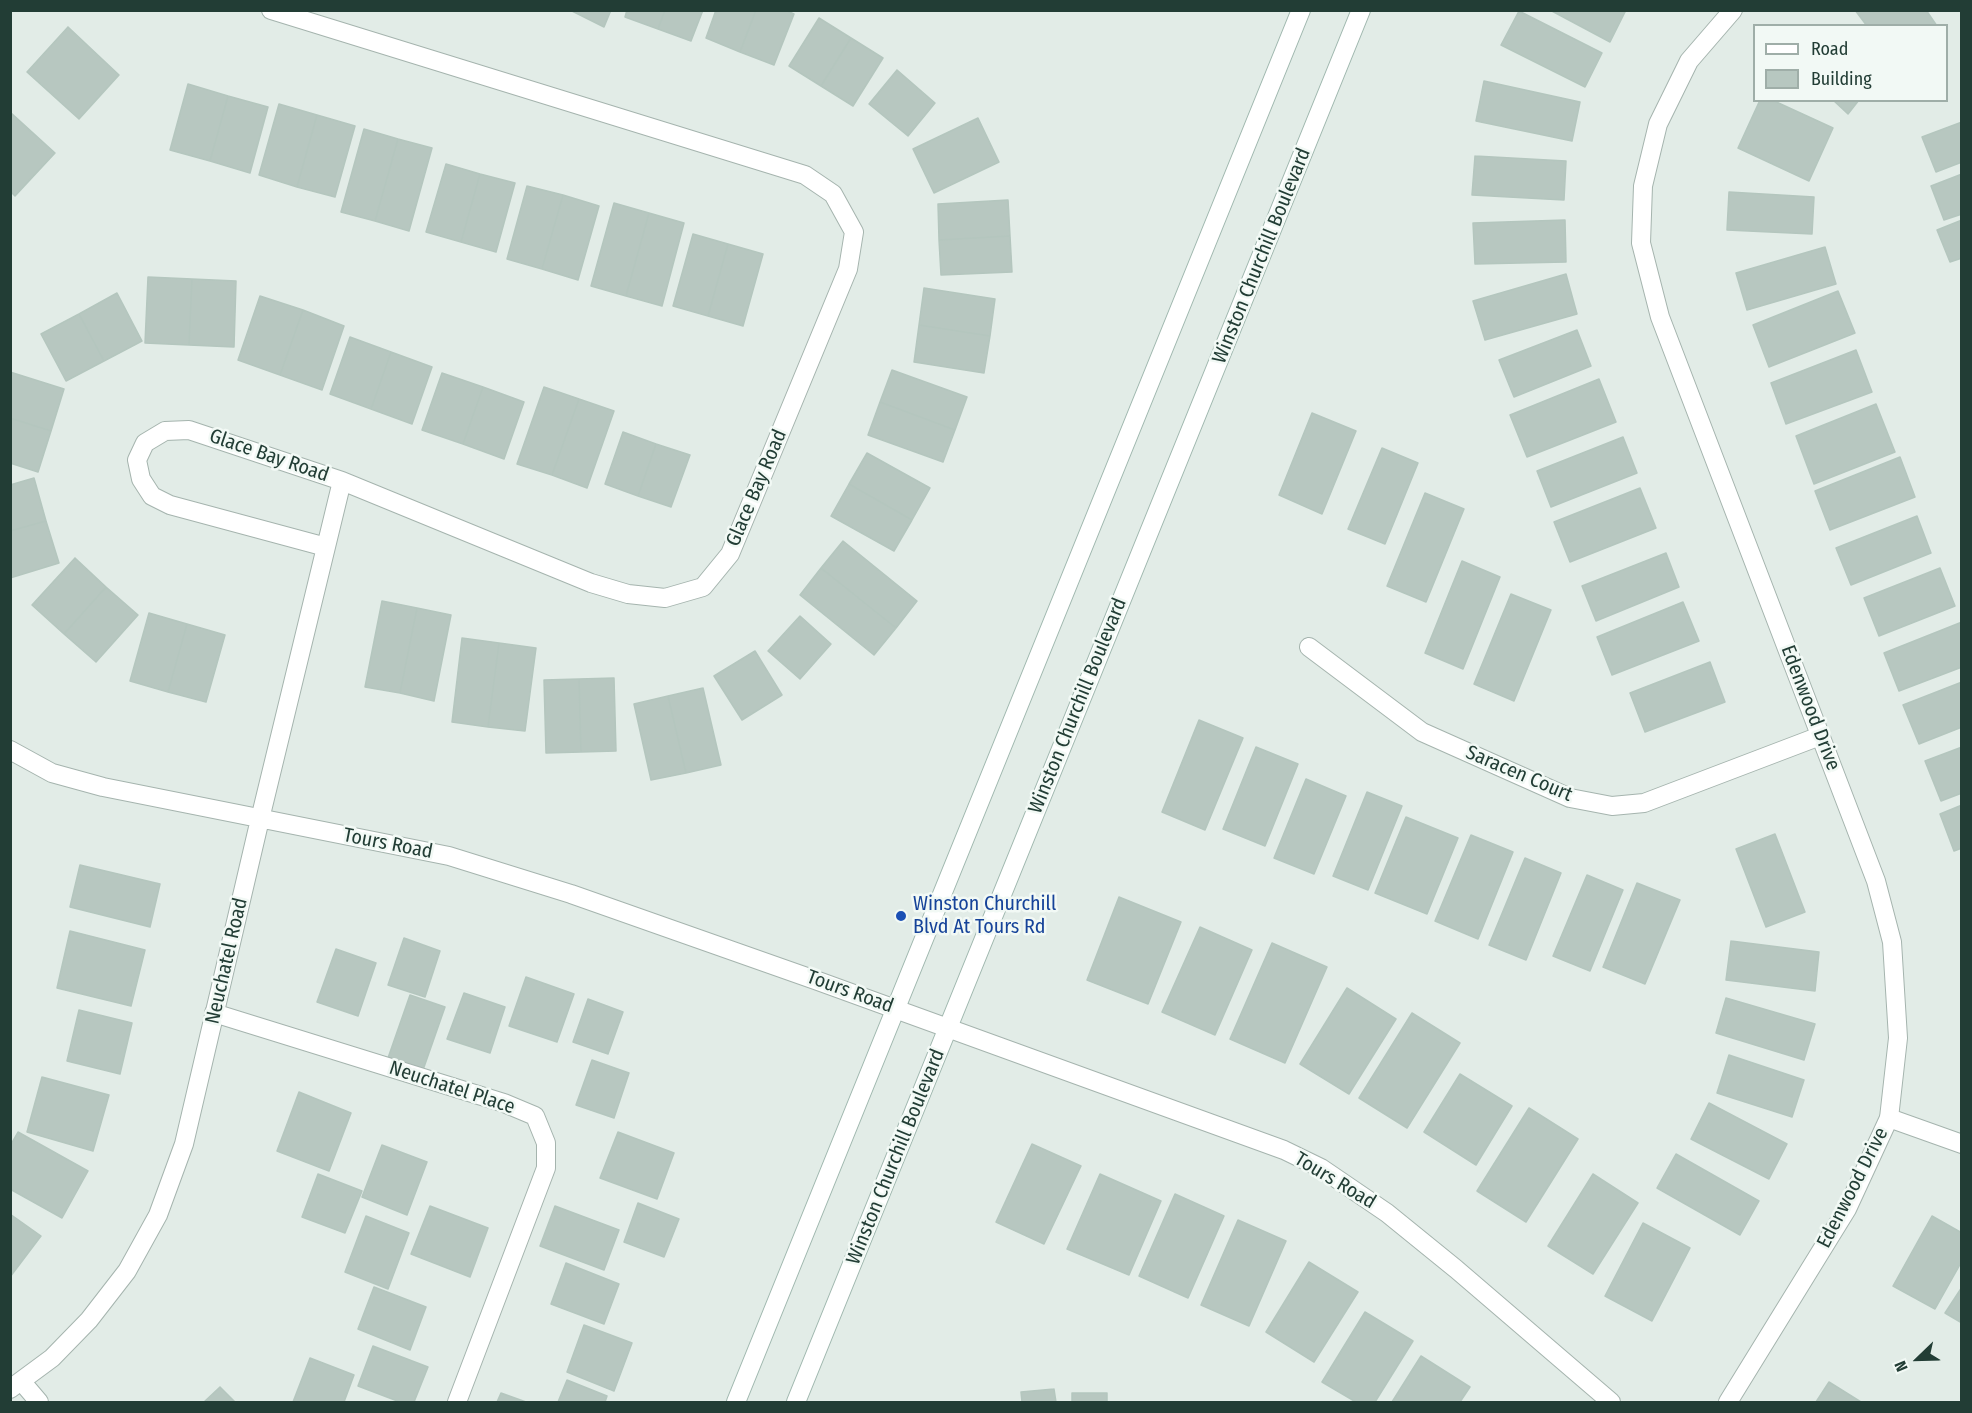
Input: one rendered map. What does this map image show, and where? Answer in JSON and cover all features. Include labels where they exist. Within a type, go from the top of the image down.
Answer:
[{"type":"street","name":"Glace Bay Road","points":[[270,10],[805,175],[833,194],[854,232],[848,269],[730,554],[703,587],[665,598],[628,594],[591,583],[342,481],[189,430],[165,431],[145,443],[137,459],[141,479],[152,496],[170,506],[326,547]]},
{"type":"street","points":[[736,1402],[1301,10]]},
{"type":"street","name":"Winston Churchill Boulevard","points":[[796,1402],[1361,10]]},
{"type":"street","name":"Edenwood Drive","points":[[1728,1402],[1847,1209],[1889,1118],[1898,1038],[1892,942],[1876,881],[1660,317],[1641,243],[1643,186],[1658,124],[1689,61],[1733,10]]},
{"type":"street","name":"Neuchatel Road","points":[[16,1386],[52,1358],[89,1320],[127,1271],[158,1215],[184,1144],[342,481]]},
{"type":"street","name":"Saracen Court","points":[[1308,647],[1422,732],[1570,798],[1612,806],[1644,803],[1820,736]]},
{"type":"street","name":"Tours Road","points":[[10,750],[52,772],[93,784],[449,856],[571,894],[948,1027],[1284,1150],[1321,1168],[1387,1213],[1611,1402]]},
{"type":"street","name":"Neuchatel Place","points":[[214,1013],[504,1103],[535,1116],[546,1143],[546,1168],[457,1402]]},
{"type":"street","points":[[1889,1118],[1962,1144]]},
{"type":"street","points":[[16,1386],[39,1402]]},
{"type":"building","points":[[570,10],[611,10],[604,27]]},
{"type":"building","points":[[627,10],[665,10],[658,29],[625,17]]},
{"type":"building","points":[[665,10],[703,10],[691,41],[658,29]]},
{"type":"building","points":[[716,10],[756,10],[740,52],[706,38]]},
{"type":"building","points":[[756,10],[785,10],[794,14],[774,65],[740,52]]},
{"type":"building","points":[[1550,10],[1626,10],[1610,42]]},
{"type":"building","points":[[1855,10],[1926,10],[1936,24],[1866,24]]},
{"type":"building","points":[[1519,11],[1602,53],[1585,87],[1501,45]]},
{"type":"building","points":[[819,18],[851,38],[821,86],[789,66]]},
{"type":"building","points":[[68,27],[119,75],[79,119],[27,72]]},
{"type":"building","points":[[851,38],[883,58],[853,106],[821,86]]},
{"type":"building","points":[[897,70],[935,103],[908,136],[869,104]]},
{"type":"building","points":[[1484,81],[1580,102],[1572,141],[1476,121]]},
{"type":"building","points":[[188,84],[228,96],[210,161],[170,150]]},
{"type":"building","points":[[228,96],[268,107],[250,173],[210,161]]},
{"type":"building","points":[[1759,102],[1776,102],[1833,128],[1809,181],[1738,148]]},
{"type":"building","points":[[1835,102],[1857,102],[1848,114]]},
{"type":"building","points":[[279,104],[317,115],[297,187],[259,175]]},
{"type":"building","points":[[10,112],[55,153],[15,196],[10,191]]},
{"type":"building","points":[[317,115],[355,126],[335,197],[297,187]]},
{"type":"building","points":[[978,118],[999,162],[934,193],[913,149]]},
{"type":"building","points":[[1962,122],[1962,162],[1936,172],[1922,137]]},
{"type":"building","points":[[364,129],[398,139],[375,221],[341,212]]},
{"type":"building","points":[[398,139],[432,148],[409,231],[375,221]]},
{"type":"building","points":[[1475,156],[1566,161],[1564,200],[1472,195]]},
{"type":"building","points":[[446,164],[480,174],[461,242],[426,232]]},
{"type":"building","points":[[480,174],[515,183],[496,252],[461,242]]},
{"type":"building","points":[[1962,174],[1962,214],[1944,220],[1931,186]]},
{"type":"building","points":[[527,186],[563,195],[542,269],[507,259]]},
{"type":"building","points":[[1729,192],[1814,197],[1812,234],[1727,230]]},
{"type":"building","points":[[563,195],[599,206],[578,280],[542,269]]},
{"type":"building","points":[[1008,200],[1010,236],[939,240],[938,204]]},
{"type":"building","points":[[614,203],[649,213],[626,296],[591,286]]},
{"type":"building","points":[[649,213],[684,223],[662,306],[626,296]]},
{"type":"building","points":[[1565,220],[1566,262],[1475,264],[1473,223]]},
{"type":"building","points":[[1962,220],[1962,258],[1950,262],[1937,230]]},
{"type":"building","points":[[693,234],[728,244],[708,316],[673,306]]},
{"type":"building","points":[[1010,236],[1012,272],[941,275],[939,240]]},
{"type":"building","points":[[728,244],[763,254],[743,326],[708,316]]},
{"type":"building","points":[[1825,247],[1836,284],[1747,310],[1736,273]]},
{"type":"building","points":[[1566,274],[1577,314],[1485,340],[1473,301]]},
{"type":"building","points":[[148,277],[192,279],[189,345],[145,343]]},
{"type":"building","points":[[192,279],[236,281],[234,347],[189,345]]},
{"type":"building","points":[[924,288],[995,299],[990,336],[919,325]]},
{"type":"building","points":[[1838,291],[1855,333],[1769,367],[1753,325]]},
{"type":"building","points":[[117,293],[142,341],[104,361],[79,314]]},
{"type":"building","points":[[260,296],[303,310],[280,375],[238,360]]},
{"type":"building","points":[[303,310],[344,326],[322,390],[280,375]]},
{"type":"building","points":[[79,314],[104,361],[66,381],[41,334]]},
{"type":"building","points":[[919,325],[990,336],[984,373],[914,362]]},
{"type":"building","points":[[1577,330],[1591,366],[1514,397],[1499,360]]},
{"type":"building","points":[[350,337],[391,352],[371,409],[330,394]]},
{"type":"building","points":[[1856,350],[1872,392],[1786,424],[1771,383]]},
{"type":"building","points":[[391,352],[432,367],[412,424],[371,409]]},
{"type":"building","points":[[892,370],[967,397],[955,430],[880,402]]},
{"type":"building","points":[[10,372],[64,389],[51,431],[10,418]]},
{"type":"building","points":[[442,373],[483,387],[463,444],[422,430]]},
{"type":"building","points":[[1599,379],[1616,422],[1527,457],[1510,415]]},
{"type":"building","points":[[483,387],[524,402],[504,459],[463,444]]},
{"type":"building","points":[[544,387],[579,399],[552,475],[517,464]]},
{"type":"building","points":[[579,399],[614,411],[587,488],[552,475]]},
{"type":"building","points":[[880,402],[955,430],[943,462],[868,435]]},
{"type":"building","points":[[1876,404],[1895,452],[1814,484],[1796,436]]},
{"type":"building","points":[[1312,413],[1356,431],[1322,514],[1279,495]]},
{"type":"building","points":[[10,418],[51,431],[38,472],[10,463]]},
{"type":"building","points":[[623,432],[656,444],[638,496],[605,484]]},
{"type":"building","points":[[1623,437],[1637,473],[1551,507],[1537,471]]},
{"type":"building","points":[[656,444],[690,455],[671,507],[638,496]]},
{"type":"building","points":[[1382,448],[1418,463],[1385,544],[1348,529]]},
{"type":"building","points":[[867,453],[930,488],[912,520],[849,484]]},
{"type":"building","points":[[1900,457],[1915,497],[1830,530],[1815,491]]},
{"type":"building","points":[[34,478],[46,521],[10,531],[10,485]]},
{"type":"building","points":[[849,484],[912,520],[894,551],[831,516]]},
{"type":"building","points":[[1640,488],[1656,528],[1570,562],[1554,522]]},
{"type":"building","points":[[1425,493],[1464,509],[1426,602],[1387,586]]},
{"type":"building","points":[[1917,516],[1931,553],[1851,585],[1836,548]]},
{"type":"building","points":[[46,521],[59,563],[10,578],[10,531]]},
{"type":"building","points":[[843,541],[917,601],[896,628],[821,568]]},
{"type":"building","points":[[1666,553],[1679,587],[1596,621],[1582,586]]},
{"type":"building","points":[[75,558],[106,587],[64,634],[32,605]]},
{"type":"building","points":[[1462,561],[1500,577],[1463,669],[1425,653]]},
{"type":"building","points":[[821,568],[896,628],[874,655],[800,595]]},
{"type":"building","points":[[1940,568],[1955,606],[1879,636],[1864,598]]},
{"type":"building","points":[[106,587],[138,615],[96,662],[64,634]]},
{"type":"building","points":[[1511,594],[1551,610],[1514,701],[1474,684]]},
{"type":"building","points":[[382,601],[417,608],[400,693],[365,687]]},
{"type":"building","points":[[1683,602],[1699,641],[1612,675],[1597,637]]},
{"type":"building","points":[[417,608],[451,615],[434,701],[400,693]]},
{"type":"building","points":[[149,613],[187,624],[168,692],[130,681]]},
{"type":"building","points":[[800,616],[831,644],[800,679],[768,651]]},
{"type":"building","points":[[1962,622],[1962,667],[1899,691],[1884,653]]},
{"type":"building","points":[[187,624],[225,635],[206,702],[168,692]]},
{"type":"building","points":[[462,638],[499,643],[488,727],[452,722]]},
{"type":"building","points":[[499,643],[536,648],[525,731],[488,727]]},
{"type":"building","points":[[755,651],[782,695],[742,720],[714,676]]},
{"type":"building","points":[[1710,662],[1725,702],[1645,732],[1630,693]]},
{"type":"building","points":[[614,678],[616,751],[581,752],[579,679]]},
{"type":"building","points":[[579,679],[581,752],[546,753],[544,680]]},
{"type":"building","points":[[1962,682],[1962,727],[1919,744],[1903,705]]},
{"type":"building","points":[[703,688],[721,765],[686,773],[668,696]]},
{"type":"building","points":[[668,696],[686,773],[651,780],[634,704]]},
{"type":"building","points":[[1199,720],[1243,738],[1205,830],[1162,812]]},
{"type":"building","points":[[1256,747],[1298,764],[1265,846],[1223,829]]},
{"type":"building","points":[[1962,747],[1962,793],[1941,801],[1925,761]]},
{"type":"building","points":[[1306,779],[1346,796],[1314,874],[1274,858]]},
{"type":"building","points":[[1367,792],[1402,806],[1368,890],[1333,876]]},
{"type":"building","points":[[1962,805],[1962,848],[1954,851],[1940,814]]},
{"type":"building","points":[[1406,817],[1458,838],[1427,914],[1375,893]]},
{"type":"building","points":[[1775,834],[1805,912],[1766,927],[1736,849]]},
{"type":"building","points":[[1471,835],[1513,852],[1478,939],[1435,921]]},
{"type":"building","points":[[1525,858],[1561,873],[1526,960],[1489,945]]},
{"type":"building","points":[[80,865],[160,884],[150,927],[70,907]]},
{"type":"building","points":[[1587,875],[1623,890],[1590,971],[1553,956]]},
{"type":"building","points":[[1637,883],[1680,900],[1645,984],[1603,967]]},
{"type":"building","points":[[1119,897],[1181,922],[1148,1004],[1087,980]]},
{"type":"building","points":[[1200,927],[1252,950],[1215,1035],[1162,1012]]},
{"type":"building","points":[[70,931],[145,950],[131,1006],[57,988]]},
{"type":"building","points":[[404,938],[440,951],[425,997],[388,985]]},
{"type":"building","points":[[1731,941],[1819,952],[1815,991],[1726,980]]},
{"type":"building","points":[[1272,943],[1327,967],[1285,1063],[1230,1039]]},
{"type":"building","points":[[336,949],[376,963],[358,1016],[317,1002]]},
{"type":"building","points":[[526,977],[574,994],[557,1042],[509,1026]]},
{"type":"building","points":[[1347,988],[1396,1019],[1349,1094],[1300,1064]]},
{"type":"building","points":[[464,993],[505,1007],[490,1053],[447,1039]]},
{"type":"building","points":[[410,995],[445,1007],[423,1070],[388,1058]]},
{"type":"building","points":[[1726,998],[1815,1024],[1804,1060],[1716,1033]]},
{"type":"building","points":[[588,999],[623,1012],[608,1054],[573,1042]]},
{"type":"building","points":[[79,1010],[132,1023],[120,1074],[67,1061]]},
{"type":"building","points":[[1412,1013],[1460,1043],[1407,1128],[1359,1098]]},
{"type":"building","points":[[1729,1055],[1804,1080],[1792,1117],[1717,1093]]},
{"type":"building","points":[[592,1060],[629,1073],[614,1118],[576,1105]]},
{"type":"building","points":[[1460,1074],[1512,1106],[1476,1165],[1424,1132]]},
{"type":"building","points":[[42,1077],[109,1095],[93,1151],[27,1132]]},
{"type":"building","points":[[299,1092],[351,1113],[329,1171],[277,1151]]},
{"type":"building","points":[[1709,1103],[1787,1144],[1769,1179],[1691,1139]]},
{"type":"building","points":[[1529,1108],[1578,1139],[1526,1222],[1477,1191]]},
{"type":"building","points":[[18,1132],[88,1171],[62,1218],[10,1189],[10,1146]]},
{"type":"building","points":[[618,1132],[674,1153],[657,1199],[600,1178]]},
{"type":"building","points":[[1032,1144],[1081,1166],[1044,1244],[996,1222]]},
{"type":"building","points":[[382,1145],[427,1162],[407,1215],[362,1197]]},
{"type":"building","points":[[1676,1154],[1759,1201],[1740,1235],[1657,1188]]},
{"type":"building","points":[[318,1174],[362,1191],[345,1233],[302,1217]]},
{"type":"building","points":[[1100,1174],[1161,1201],[1129,1275],[1067,1249]]},
{"type":"building","points":[[1593,1174],[1638,1203],[1593,1274],[1548,1246]]},
{"type":"building","points":[[1175,1194],[1224,1216],[1188,1298],[1139,1276]]},
{"type":"building","points":[[638,1203],[679,1219],[664,1257],[624,1242]]},
{"type":"building","points":[[430,1206],[488,1228],[470,1277],[411,1254]]},
{"type":"building","points":[[555,1206],[619,1230],[604,1270],[540,1246]]},
{"type":"building","points":[[10,1214],[41,1236],[10,1277]]},
{"type":"building","points":[[366,1216],[409,1233],[388,1289],[345,1272]]},
{"type":"building","points":[[1932,1216],[1962,1233],[1962,1261],[1935,1309],[1893,1286]]},
{"type":"building","points":[[1238,1220],[1286,1241],[1249,1326],[1201,1305]]},
{"type":"building","points":[[1643,1223],[1690,1248],[1652,1321],[1605,1296]]},
{"type":"building","points":[[1309,1262],[1358,1292],[1314,1362],[1266,1332]]},
{"type":"building","points":[[566,1263],[619,1284],[604,1324],[551,1304]]},
{"type":"building","points":[[374,1287],[426,1307],[410,1350],[358,1329]]},
{"type":"building","points":[[1962,1287],[1962,1323],[1945,1313]]},
{"type":"building","points":[[1365,1312],[1413,1341],[1375,1402],[1356,1402],[1322,1382]]},
{"type":"building","points":[[584,1325],[632,1343],[614,1391],[567,1372]]},
{"type":"building","points":[[373,1346],[428,1367],[414,1402],[400,1402],[358,1386]]},
{"type":"building","points":[[1421,1356],[1470,1387],[1460,1402],[1392,1402]]},
{"type":"building","points":[[310,1358],[354,1375],[344,1402],[293,1402]]},
{"type":"building","points":[[567,1380],[607,1396],[605,1402],[558,1402]]},
{"type":"building","points":[[1829,1382],[1861,1402],[1816,1402]]},
{"type":"building","points":[[220,1387],[235,1402],[204,1402]]},
{"type":"building","points":[[1054,1389],[1056,1402],[1022,1402],[1021,1392]]},
{"type":"building","points":[[501,1393],[526,1402],[497,1402]]},
{"type":"building","points":[[1072,1393],[1107,1393],[1107,1402],[1072,1402]]},
{"type":"place","name":"Winston Churchill Blvd At Tours Rd","points":[[901,916]]}]
